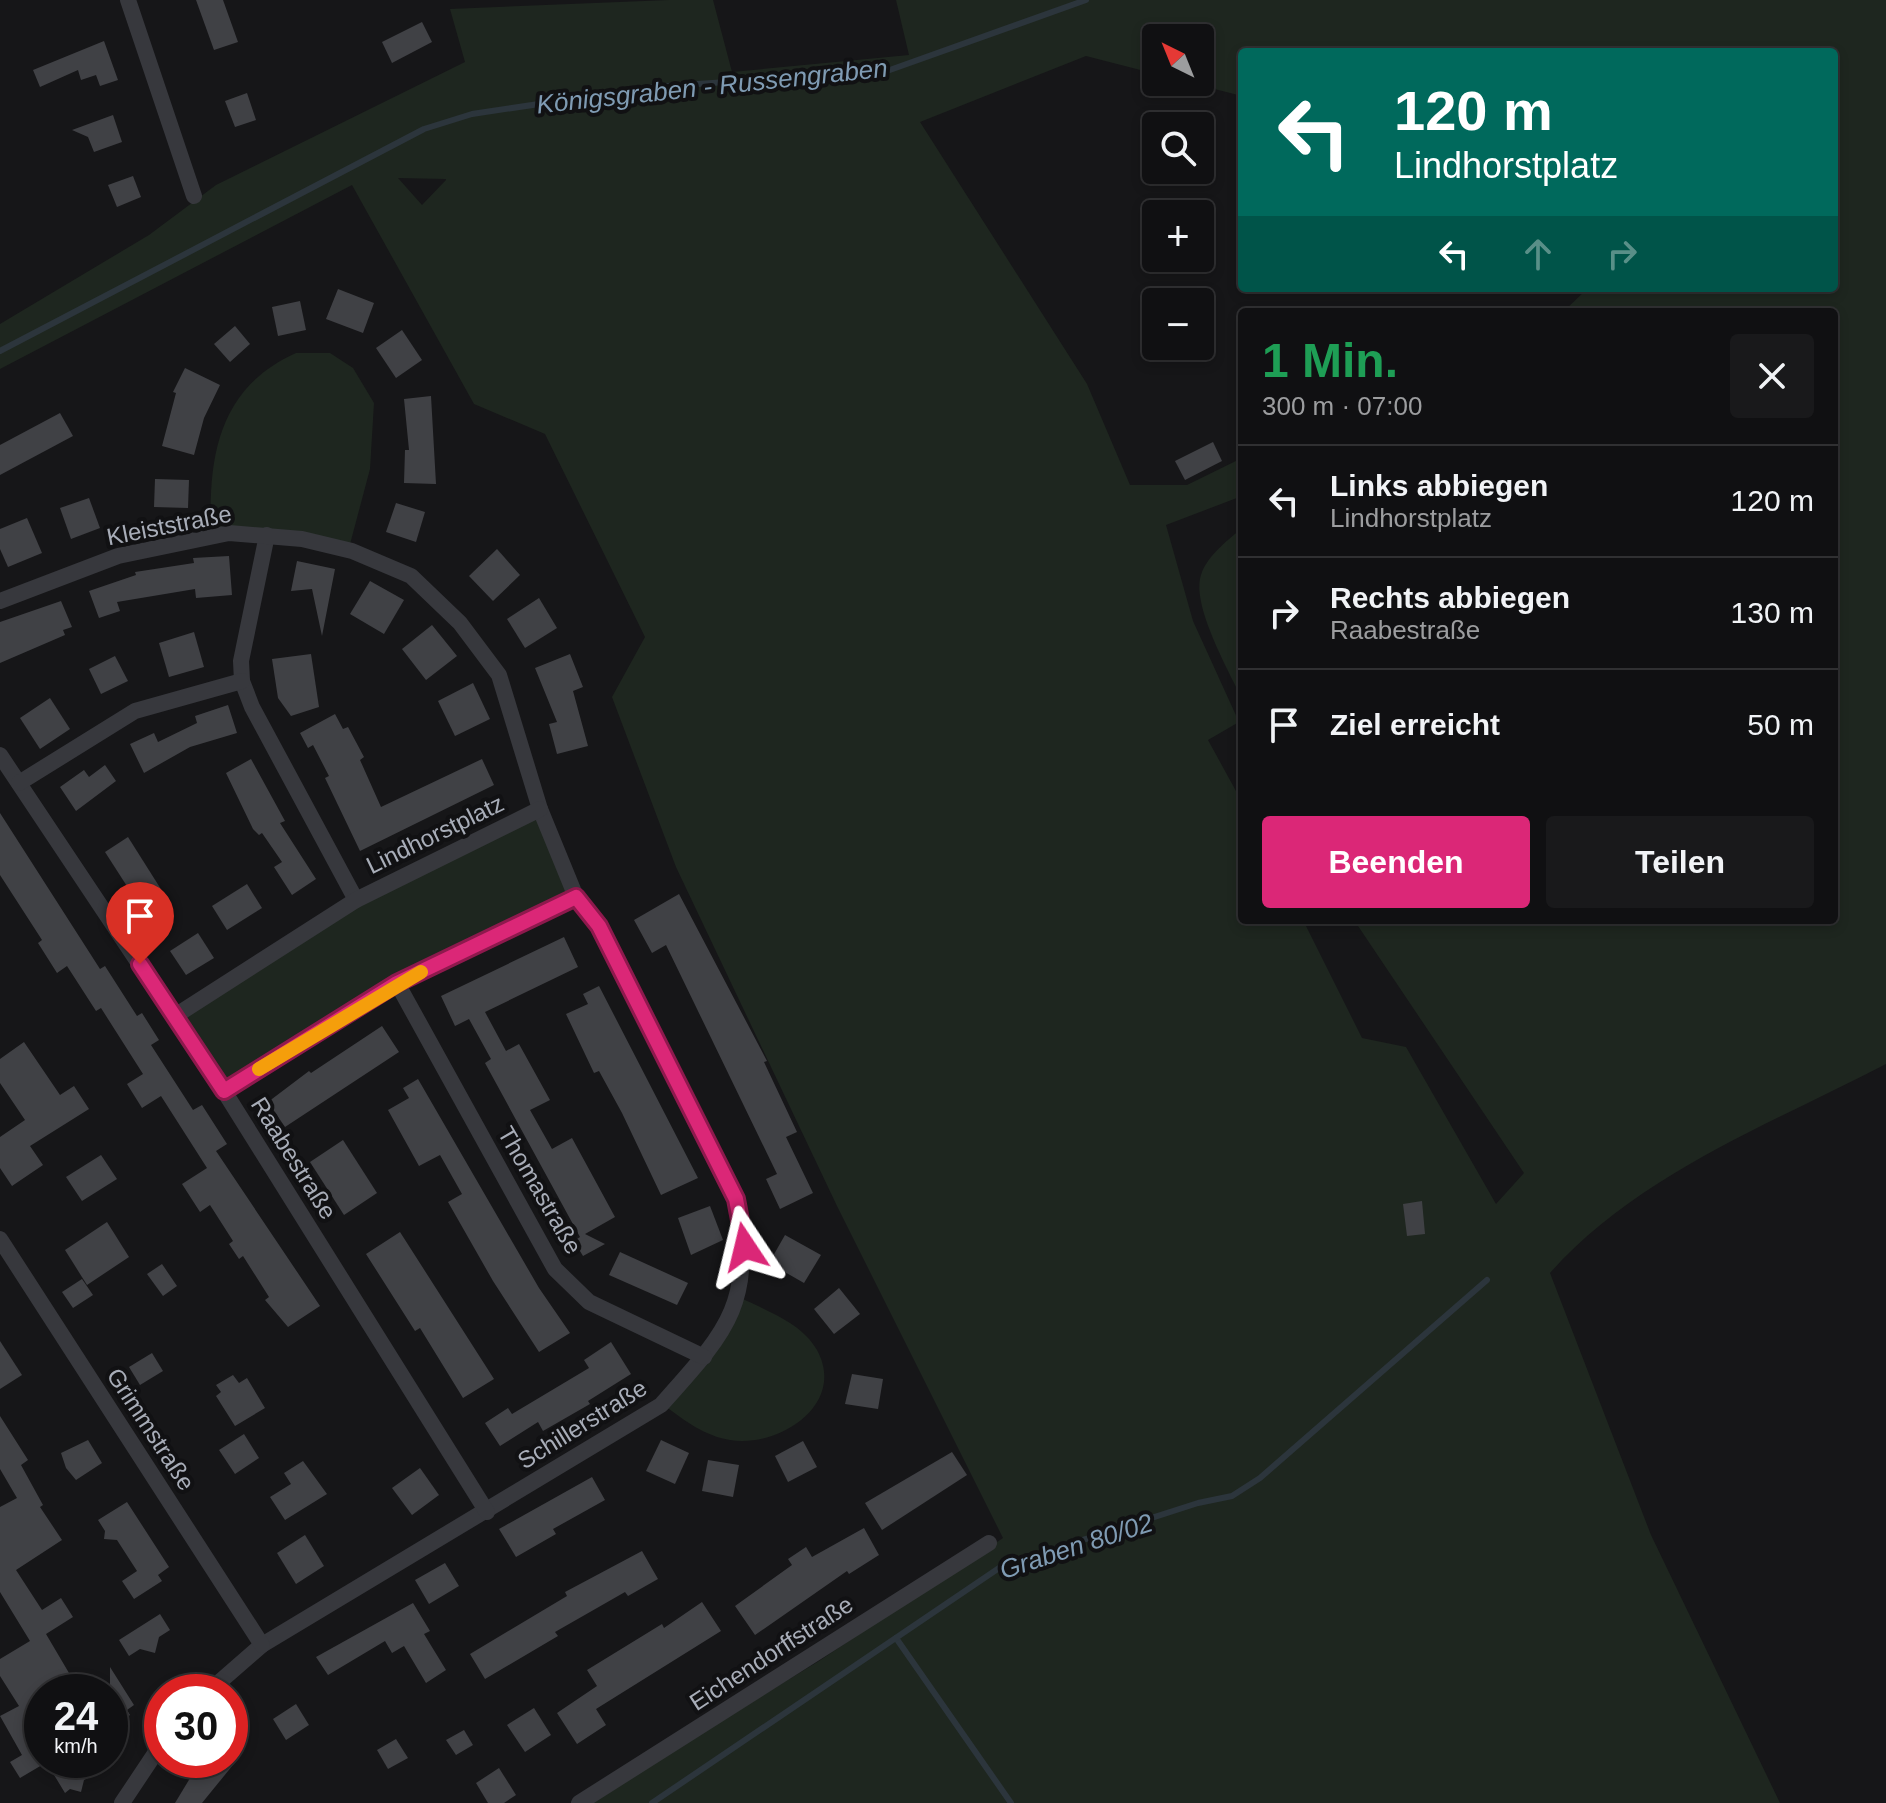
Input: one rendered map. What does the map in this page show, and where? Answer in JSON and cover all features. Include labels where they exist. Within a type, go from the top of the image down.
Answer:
[{"type":"street","points":[[128,0],[194,196]]},
{"type":"street","name":"Kleiststraße","points":[[0,601],[118,556],[229,533],[267,535],[352,551],[411,576],[460,623],[499,675],[540,809]]},
{"type":"street","points":[[267,535],[241,661],[242,681],[356,900]]},
{"type":"street","points":[[19,783],[135,711],[242,681]]},
{"type":"street","name":"Raabestraße","points":[[0,755],[224,1091],[487,1512]]},
{"type":"street","name":"Lindhorstplatz","points":[[175,1016],[356,900],[540,809],[576,897]]},
{"type":"street","points":[[224,1091],[397,983],[576,897]]},
{"type":"street","name":"Schillerstraße","points":[[229,1674],[262,1645],[661,1405],[704,1357],[740,1296],[745,1247],[736,1199],[599,926],[576,897]]},
{"type":"street","name":"Thomastraße","points":[[397,983],[555,1269],[589,1302],[704,1357]]},
{"type":"street","name":"Grimmstraße","points":[[0,1239],[262,1645]]},
{"type":"street","name":"Eichendorffstraße","points":[[579,1803],[989,1543]]},
{"type":"street","points":[[122,1803],[144,1770]]},
{"type":"shaded area","points":[[713,0],[732,72],[909,55],[896,0],[1886,0],[1886,1064],[1752,1130],[1665,1179],[1585,1238],[1550,1273],[1651,1535],[1780,1803],[586,1803],[819,1661],[1003,1538],[837,1206],[676,867],[612,697],[645,637],[545,434],[474,404],[352,185],[0,369],[0,324],[149,235],[216,185],[465,62],[450,9]],"holes":[[[398,178],[446,179],[422,205]]]},
{"type":"shaded area","points":[[296,353],[330,353],[353,368],[374,403],[370,469],[349,548],[211,534],[212,478],[223,428],[234,405],[249,385]]},
{"type":"shaded area","points":[[1238,532],[1238,691],[1213,638],[1201,603],[1201,575],[1218,549]]},
{"type":"shaded area","points":[[539,812],[572,896],[225,1087],[178,1017],[353,904]]},
{"type":"shaded area","points":[[741,1298],[802,1332],[817,1350],[824,1370],[823,1388],[815,1405],[803,1419],[787,1430],[749,1441],[712,1435],[665,1406]]},
{"type":"building","points":[[196,0],[223,0],[238,42],[214,50]]},
{"type":"building","points":[[422,22],[432,42],[392,63],[382,42]]},
{"type":"building","points":[[104,41],[118,80],[100,86],[96,75],[81,80],[78,70],[40,87],[33,70]]},
{"type":"building","points":[[247,93],[256,120],[235,127],[225,101]]},
{"type":"building","points":[[113,115],[122,142],[94,152],[88,137],[72,130]]},
{"type":"building","points":[[133,176],[141,197],[117,207],[108,185]]},
{"type":"building","points":[[338,289],[374,303],[363,333],[326,319]]},
{"type":"building","points":[[300,301],[306,330],[278,336],[272,307]]},
{"type":"building","points":[[235,326],[250,344],[230,362],[214,344]]},
{"type":"building","points":[[402,330],[422,360],[396,378],[376,348]]},
{"type":"building","points":[[185,368],[220,385],[204,418],[194,455],[162,446],[176,393],[173,392]]},
{"type":"building","points":[[431,396],[436,484],[404,483],[405,450],[409,450],[404,399]]},
{"type":"building","points":[[60,413],[73,436],[0,475],[0,445]]},
{"type":"building","points":[[1213,442],[1222,461],[1185,480],[1175,461]]},
{"type":"building","points":[[155,479],[189,480],[188,508],[154,507]]},
{"type":"building","points":[[89,498],[100,528],[71,539],[60,508]]},
{"type":"building","points":[[396,503],[425,512],[416,542],[386,532]]},
{"type":"building","points":[[27,518],[42,553],[8,567],[0,549],[0,529]]},
{"type":"building","points":[[497,549],[520,575],[493,601],[469,576]]},
{"type":"building","points":[[229,556],[232,595],[196,598],[195,589],[117,602],[120,611],[99,618],[89,591],[136,575],[135,572],[194,563],[193,558]]},
{"type":"building","points":[[297,561],[335,569],[322,636],[312,589],[291,591]]},
{"type":"building","points":[[370,581],[404,600],[384,634],[350,614]]},
{"type":"building","points":[[539,598],[557,628],[525,648],[507,619]]},
{"type":"building","points":[[61,601],[72,627],[63,630],[65,635],[0,663],[0,622]]},
{"type":"building","points":[[432,625],[457,656],[426,680],[402,649]]},
{"type":"building","points":[[194,632],[204,667],[169,677],[159,643]]},
{"type":"building","points":[[311,654],[319,707],[291,716],[278,698],[272,659]]},
{"type":"building","points":[[570,654],[583,687],[573,691],[588,746],[557,754],[549,724],[557,722],[535,668]]},
{"type":"building","points":[[115,656],[128,681],[101,694],[89,669]]},
{"type":"building","points":[[473,683],[490,719],[455,736],[438,701]]},
{"type":"building","points":[[50,698],[70,729],[40,749],[20,718]]},
{"type":"building","points":[[228,705],[237,733],[190,747],[144,773],[130,744],[154,733],[158,742],[197,723],[195,716]]},
{"type":"building","points":[[335,714],[343,729],[348,727],[364,757],[360,760],[381,807],[482,759],[494,785],[360,851],[325,778],[329,776],[313,745],[308,748],[300,733]]},
{"type":"building","points":[[251,759],[285,821],[280,823],[316,879],[292,895],[274,867],[282,862],[262,833],[259,835],[253,829],[226,773]]},
{"type":"building","points":[[105,765],[116,781],[76,811],[60,787],[84,770],[89,777]]},
{"type":"building","points":[[0,813],[100,969],[105,966],[137,1016],[142,1013],[159,1040],[151,1045],[193,1110],[202,1105],[227,1144],[216,1151],[320,1306],[288,1327],[265,1300],[269,1297],[243,1256],[239,1259],[229,1244],[233,1241],[210,1205],[200,1212],[182,1184],[207,1168],[161,1096],[142,1108],[127,1084],[143,1074],[101,1008],[96,1011],[67,966],[57,973],[38,943],[42,940],[0,875]]},
{"type":"building","points":[[128,837],[164,894],[141,908],[105,852]]},
{"type":"building","points":[[247,884],[262,908],[227,930],[212,906]]},
{"type":"building","points":[[679,894],[767,1061],[764,1062],[797,1132],[786,1137],[813,1193],[780,1209],[766,1179],[777,1174],[666,945],[652,953],[634,920]]},
{"type":"building","points":[[198,933],[214,958],[186,975],[170,951]]},
{"type":"building","points":[[564,937],[578,967],[485,1012],[506,1051],[519,1044],[550,1100],[530,1110],[552,1149],[572,1138],[615,1217],[585,1234],[605,1244],[583,1256],[574,1241],[580,1237],[485,1063],[491,1059],[469,1019],[455,1026],[441,996]]},
{"type":"building","points":[[599,986],[698,1178],[661,1195],[622,1113],[599,1071],[594,1073],[566,1014],[588,1004],[583,994]]},
{"type":"building","points":[[382,1026],[399,1052],[285,1127],[268,1102],[309,1071],[311,1073]]},
{"type":"building","points":[[24,1042],[60,1095],[74,1086],[89,1109],[30,1146],[43,1165],[12,1186],[0,1168],[0,1137],[25,1120],[0,1083],[0,1059]]},
{"type":"building","points":[[418,1079],[539,1288],[570,1333],[539,1352],[493,1281],[448,1202],[462,1194],[440,1155],[419,1166],[388,1110],[409,1098],[403,1088]]},
{"type":"building","points":[[343,1140],[377,1193],[344,1215],[310,1162]]},
{"type":"building","points":[[101,1155],[117,1179],[82,1201],[66,1177]]},
{"type":"building","points":[[1422,1201],[1425,1234],[1407,1236],[1403,1204]]},
{"type":"building","points":[[710,1206],[723,1240],[691,1255],[678,1218]]},
{"type":"building","points":[[107,1222],[129,1257],[87,1285],[65,1250]]},
{"type":"building","points":[[400,1232],[494,1379],[463,1398],[420,1328],[415,1331],[366,1254]]},
{"type":"building","points":[[785,1235],[821,1255],[804,1283],[769,1263]]},
{"type":"building","points":[[620,1252],[688,1283],[677,1305],[609,1275]]},
{"type":"building","points":[[162,1264],[177,1286],[163,1296],[147,1274]]},
{"type":"building","points":[[82,1279],[93,1295],[73,1308],[62,1292]]},
{"type":"building","points":[[839,1288],[860,1314],[834,1334],[814,1309]]},
{"type":"building","points":[[0,1341],[22,1375],[0,1389]]},
{"type":"building","points":[[611,1342],[631,1374],[588,1401],[590,1404],[543,1431],[538,1422],[500,1446],[485,1423],[508,1408],[512,1414],[589,1368],[584,1360]]},
{"type":"building","points":[[152,1353],[163,1371],[140,1385],[129,1367]]},
{"type":"building","points":[[852,1374],[883,1379],[878,1409],[845,1404]]},
{"type":"building","points":[[233,1375],[239,1383],[247,1378],[265,1408],[235,1426],[216,1396],[221,1392],[216,1385]]},
{"type":"building","points":[[0,1416],[28,1460],[21,1465],[43,1505],[40,1507],[62,1540],[16,1570],[42,1610],[61,1598],[73,1617],[46,1634],[69,1673],[24,1674],[24,1776],[20,1778],[10,1762],[22,1755],[0,1716],[19,1706],[0,1676],[0,1659],[30,1641],[0,1592],[0,1507],[17,1498],[0,1469]]},
{"type":"building","points":[[244,1434],[259,1458],[235,1474],[219,1450]]},
{"type":"building","points":[[88,1440],[102,1463],[76,1480],[66,1468],[61,1453]]},
{"type":"building","points":[[661,1440],[689,1453],[675,1484],[646,1471]]},
{"type":"building","points":[[803,1441],[817,1467],[788,1482],[775,1456]]},
{"type":"building","points":[[952,1452],[967,1475],[882,1530],[865,1503]]},
{"type":"building","points":[[708,1460],[739,1465],[733,1497],[702,1491]]},
{"type":"building","points":[[303,1461],[327,1494],[285,1520],[270,1497],[291,1484],[284,1473]]},
{"type":"building","points":[[420,1468],[439,1495],[412,1515],[392,1488]]},
{"type":"building","points":[[592,1477],[605,1500],[553,1529],[556,1534],[516,1557],[499,1529]]},
{"type":"building","points":[[127,1502],[169,1567],[158,1575],[162,1581],[134,1599],[122,1581],[137,1571],[117,1540],[104,1539],[105,1531],[98,1520]]},
{"type":"building","points":[[864,1528],[879,1555],[849,1574],[847,1571],[755,1635],[735,1606],[792,1565],[788,1559],[806,1547],[812,1557]]},
{"type":"building","points":[[305,1535],[324,1566],[296,1584],[277,1553]]},
{"type":"building","points":[[642,1551],[658,1579],[628,1596],[625,1592],[555,1632],[558,1636],[485,1679],[470,1654],[567,1596],[565,1592]]},
{"type":"building","points":[[445,1563],[459,1586],[429,1604],[415,1580]]},
{"type":"building","points":[[702,1602],[721,1631],[596,1709],[606,1725],[577,1744],[557,1713],[597,1686],[587,1670],[662,1624],[664,1628]]},
{"type":"building","points":[[413,1603],[430,1631],[424,1634],[446,1670],[426,1683],[404,1646],[392,1653],[385,1641],[328,1675],[316,1657]]},
{"type":"building","points":[[160,1614],[170,1630],[159,1637],[155,1653],[140,1649],[129,1656],[119,1640]]},
{"type":"building","points":[[128,1696],[134,1705],[128,1709]]},
{"type":"building","points":[[296,1704],[309,1725],[286,1740],[273,1719]]},
{"type":"building","points":[[534,1708],[551,1735],[525,1752],[507,1725]]},
{"type":"building","points":[[464,1730],[473,1745],[456,1755],[446,1740]]},
{"type":"building","points":[[396,1739],[408,1758],[388,1769],[377,1750]]},
{"type":"building","points":[[499,1768],[516,1795],[504,1803],[488,1803],[476,1783]]},
{"type":"building","points":[[56,1778],[88,1778],[84,1780],[81,1792],[70,1789],[65,1793]]},
{"type":"building","points":[[190,1778],[222,1778],[202,1803],[175,1803]]},
{"type":"waterway","name":"Königsgraben - Russengraben","points":[[0,351],[424,129],[472,114],[653,87],[887,71],[1086,0]]},
{"type":"waterway","name":"Graben 80/02","points":[[652,1803],[1002,1566],[1198,1503],[1232,1496],[1260,1478],[1487,1280]]},
{"type":"waterway","points":[[896,1638],[1011,1803]]},
{"type":"slow traffic","points":[[259,1069],[397,983],[421,972]]},
{"type":"route","points":[[140,964],[224,1091],[397,983],[576,897],[599,926],[736,1199],[745,1247]]}]
